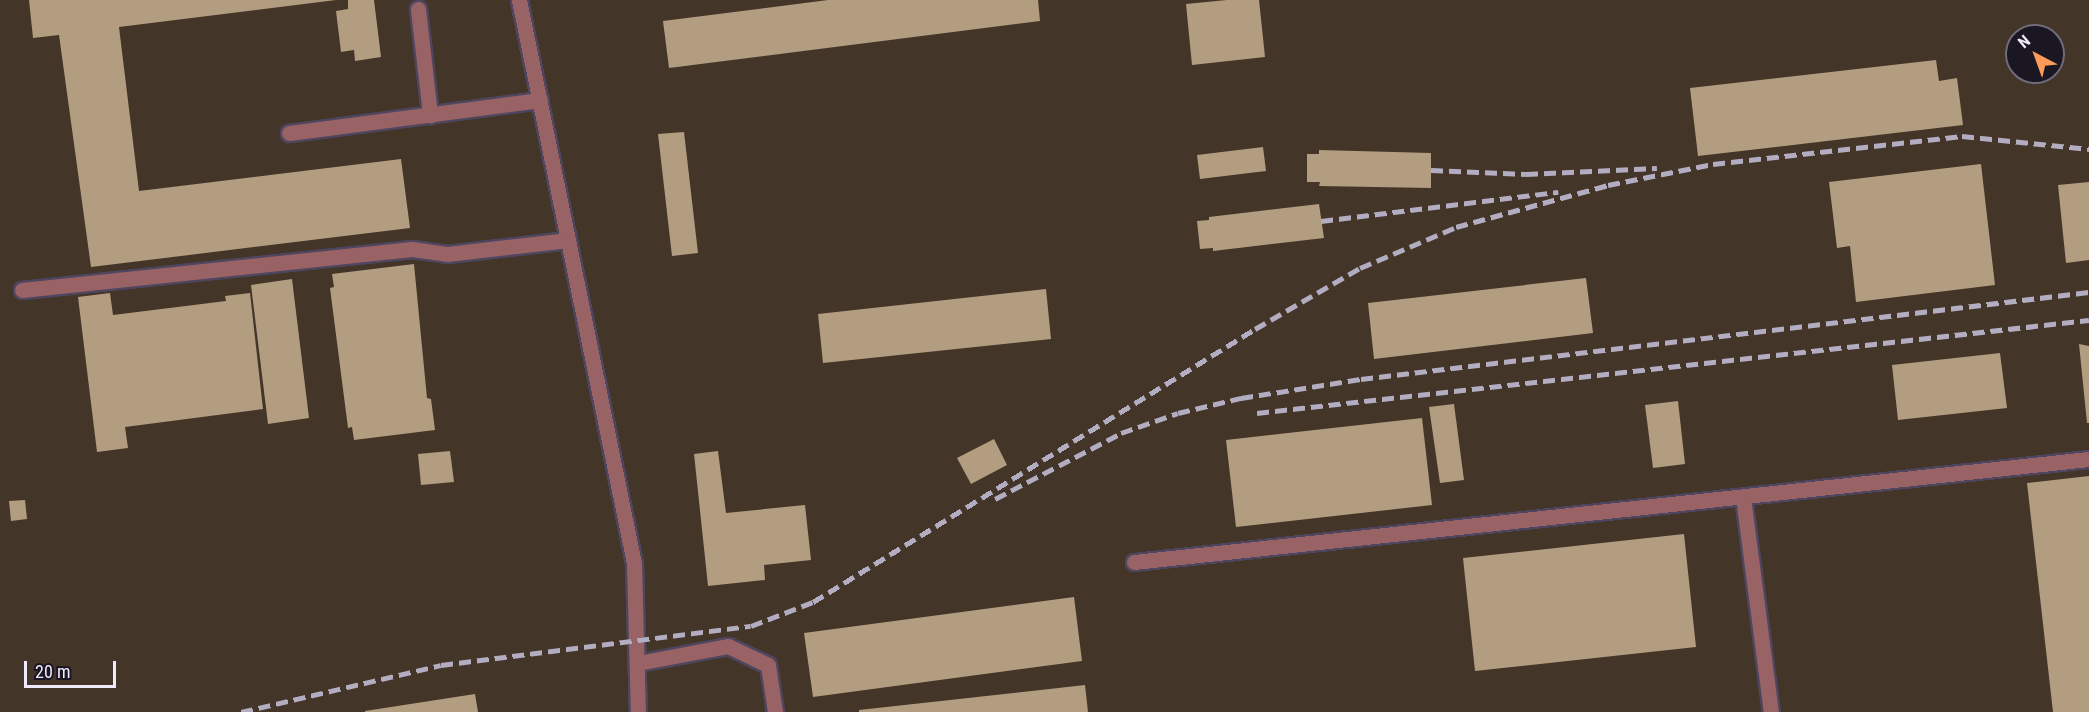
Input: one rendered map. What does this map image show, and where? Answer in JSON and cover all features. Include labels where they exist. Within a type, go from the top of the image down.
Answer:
[{"type":"lane","points":[[519,0],[634,564],[638,712]]},
{"type":"lane","points":[[418,9],[430,115]]},
{"type":"lane","points":[[289,133],[540,100]]},
{"type":"lane","points":[[22,290],[412,249],[447,254],[568,240]]},
{"type":"lane","points":[[1134,562],[2089,459]]},
{"type":"lane","points":[[1743,497],[1771,712]]},
{"type":"lane","points":[[638,663],[728,646],[768,665],[775,712]]},
{"type":"shaded area","points":[[0,0],[2089,0],[2089,712],[0,712]]},
{"type":"building","points":[[29,0],[336,0],[119,27],[139,191],[401,159],[410,228],[91,267],[59,35],[33,38]]},
{"type":"building","points":[[348,0],[374,0],[381,57],[355,61],[354,50],[341,52],[336,11],[348,9]]},
{"type":"building","points":[[828,0],[1038,0],[1040,21],[669,68],[663,21]]},
{"type":"building","points":[[1259,0],[1265,57],[1192,65],[1186,4]]},
{"type":"building","points":[[1936,60],[1939,81],[1957,78],[1963,125],[1698,156],[1690,88]]},
{"type":"building","points":[[684,132],[698,253],[672,256],[658,134]]},
{"type":"building","points":[[1263,147],[1266,171],[1200,179],[1197,155]]},
{"type":"building","points":[[1319,150],[1431,153],[1431,188],[1319,186],[1320,182],[1307,182],[1307,154],[1319,154]]},
{"type":"building","points":[[1981,164],[1995,285],[1856,302],[1850,246],[1837,248],[1829,182]]},
{"type":"building","points":[[2089,182],[2089,260],[2066,263],[2058,185]]},
{"type":"building","points":[[1319,204],[1324,238],[1213,251],[1213,248],[1200,249],[1197,221],[1209,220],[1209,217]]},
{"type":"building","points":[[414,264],[427,398],[431,399],[435,430],[354,440],[352,427],[348,428],[330,288],[334,287],[332,274]]},
{"type":"building","points":[[1586,278],[1593,333],[1374,359],[1368,303]]},
{"type":"building","points":[[292,279],[309,418],[268,424],[251,285]]},
{"type":"building","points":[[1046,289],[1051,339],[823,363],[818,314]]},
{"type":"building","points":[[110,293],[113,315],[226,301],[225,296],[250,293],[263,409],[125,427],[128,448],[97,452],[78,297]]},
{"type":"building","points":[[2079,344],[2089,346],[2089,423],[2087,423]]},
{"type":"building","points":[[2000,353],[2007,408],[1898,420],[1892,365]]},
{"type":"building","points":[[1678,401],[1685,464],[1653,468],[1645,405]]},
{"type":"building","points":[[1454,404],[1464,480],[1440,483],[1429,407]]},
{"type":"building","points":[[1422,418],[1432,505],[1236,527],[1226,440]]},
{"type":"building","points":[[994,439],[1007,465],[971,484],[957,458]]},
{"type":"building","points":[[450,451],[454,482],[421,485],[418,454]]},
{"type":"building","points":[[718,451],[726,513],[805,505],[811,560],[764,565],[765,580],[708,586],[694,454]]},
{"type":"building","points":[[2089,476],[2089,712],[2053,712],[2027,483]]},
{"type":"building","points":[[25,500],[27,519],[11,521],[9,501]]},
{"type":"building","points":[[1684,534],[1696,647],[1475,671],[1463,558]]},
{"type":"building","points":[[1074,597],[1082,661],[813,697],[804,633]]},
{"type":"building","points":[[1085,685],[1088,712],[859,712],[859,710]]},
{"type":"building","points":[[475,694],[478,712],[365,712],[365,711]]},
{"type":"railway","points":[[241,712],[441,665],[751,626],[813,602],[1255,329],[1360,268],[1456,227],[1608,185],[1713,164],[1962,136],[2089,149]]},
{"type":"railway","points":[[1431,170],[1526,174],[1657,168]]},
{"type":"railway","points":[[1321,221],[1558,192]]},
{"type":"railway","points":[[995,499],[1121,433],[1178,413],[1241,398],[1361,379],[2089,292]]},
{"type":"railway","points":[[1257,413],[2089,320]]}]
